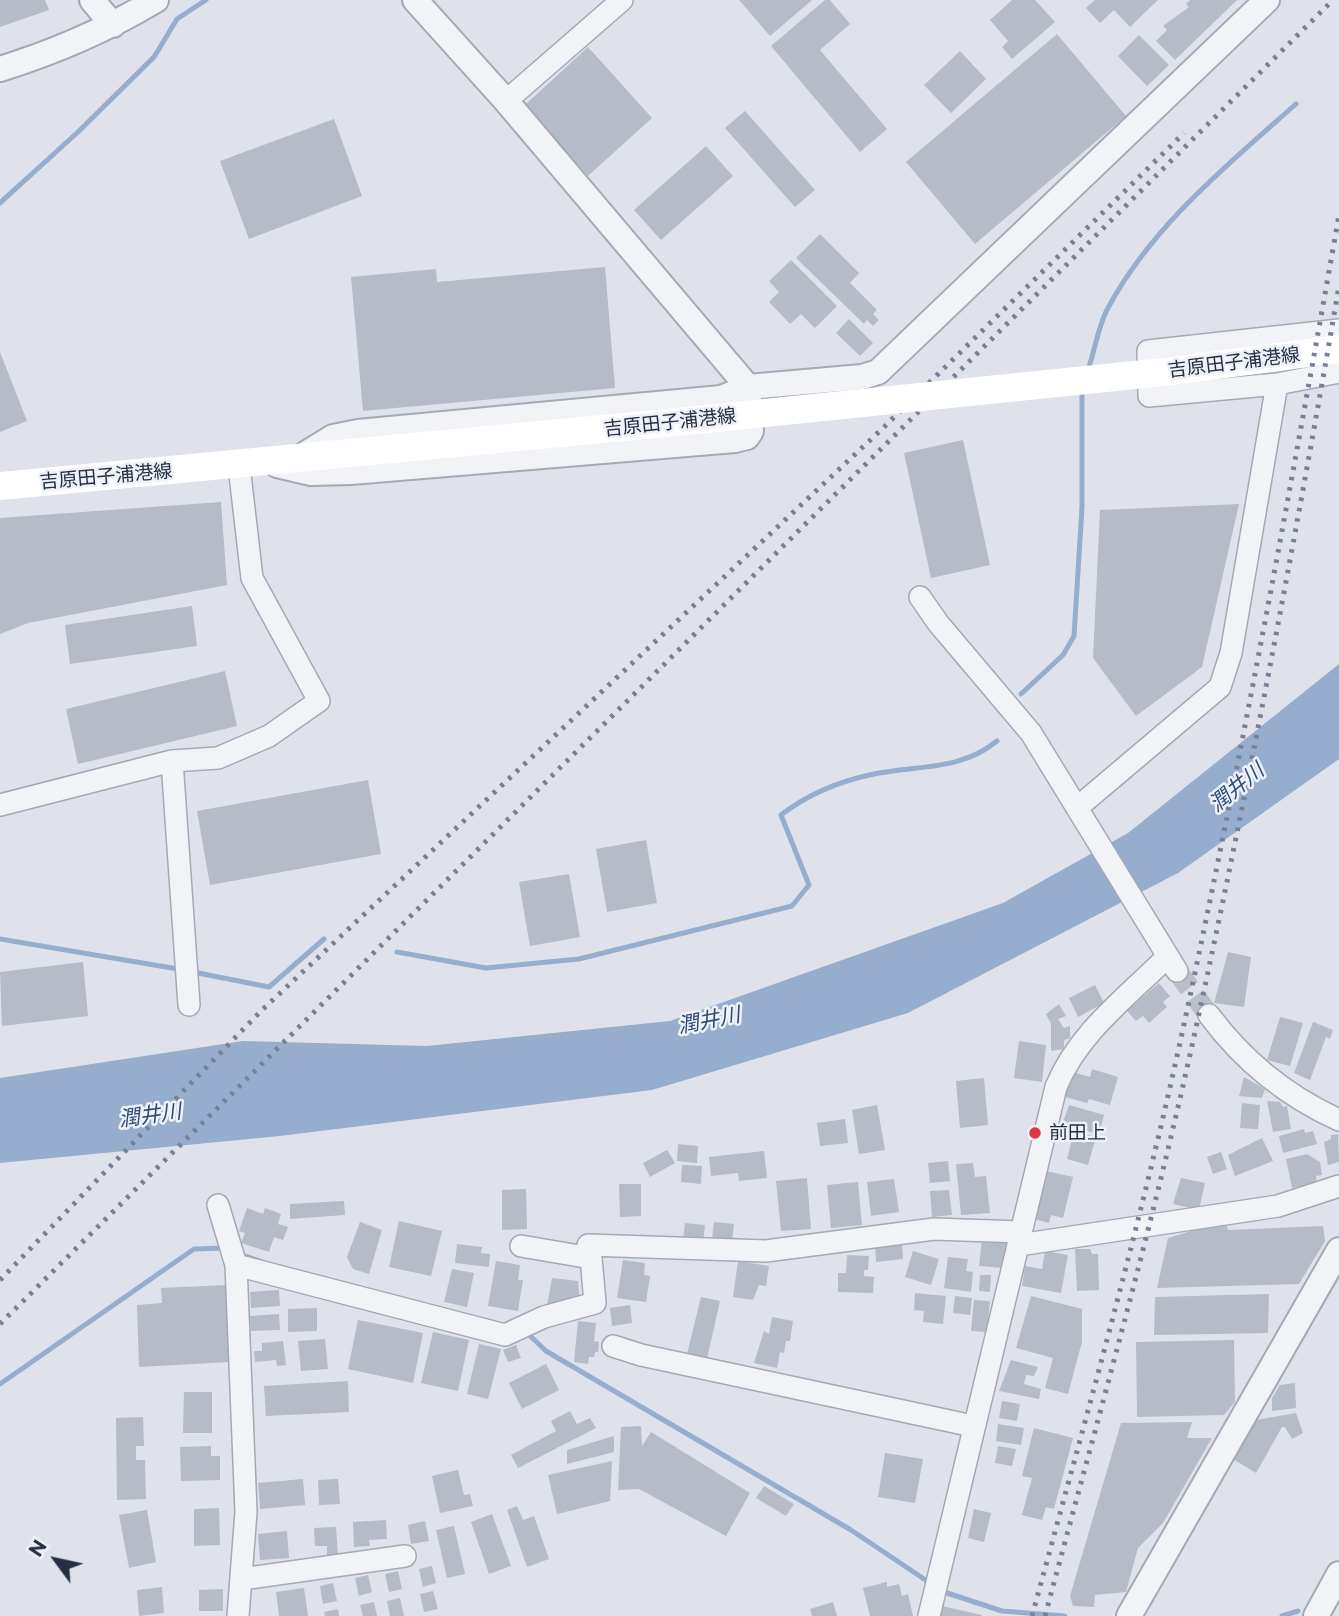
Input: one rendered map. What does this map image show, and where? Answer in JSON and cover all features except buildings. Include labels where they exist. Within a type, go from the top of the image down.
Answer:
[{"type":"main road","name":"吉原田子浦港線","points":[[0,486],[677,422],[1164,372],[1339,349]]},
{"type":"street","points":[[92,0],[113,24]]},
{"type":"street","points":[[0,69],[44,56],[113,24],[156,0]]},
{"type":"street","points":[[0,805],[172,761],[218,758],[269,736],[319,701],[252,578],[252,464],[311,474],[351,472],[735,440],[747,437],[751,430],[748,387],[506,101],[415,0]]},
{"type":"street","points":[[506,101],[622,0]]},
{"type":"street","points":[[299,458],[333,437],[358,432],[721,398],[748,387],[862,377],[884,368],[1268,0]]},
{"type":"street","points":[[1339,330],[1148,351],[1149,396],[1277,384],[1339,372]]},
{"type":"street","points":[[1078,807],[1220,687],[1231,653],[1277,384]]},
{"type":"street","points":[[920,597],[938,623],[1021,719],[1078,807],[1172,964],[1098,1024],[1066,1064],[1056,1087],[933,1599]]},
{"type":"street","points":[[172,761],[189,1005]]},
{"type":"street","points":[[1209,1015],[1235,1047],[1287,1093],[1339,1120]]},
{"type":"street","points":[[234,1257],[436,1320],[505,1335],[544,1317],[595,1303],[588,1245],[766,1251],[934,1229],[1020,1239],[1278,1206],[1339,1186]]},
{"type":"street","points":[[218,1205],[234,1257],[246,1511],[238,1616]]},
{"type":"street","points":[[521,1246],[591,1258]]},
{"type":"street","points":[[1129,1615],[1339,1250]]},
{"type":"street","points":[[613,1346],[641,1355],[973,1426]]},
{"type":"street","points":[[242,1578],[405,1556]]},
{"type":"street","points":[[1316,1616],[1339,1574]]},
{"type":"water","name":"潤井川","points":[[1339,664],[1339,759],[1178,873],[908,1013],[652,1090],[280,1136],[0,1163],[0,1078],[243,1041],[427,1046],[670,1021],[1003,903],[1128,833]]},
{"type":"waterway","points":[[0,203],[78,132],[154,57],[177,19],[206,0]]},
{"type":"waterway","points":[[1088,370],[1105,315],[1146,250],[1193,198],[1296,104]]},
{"type":"waterway","points":[[1021,694],[1063,655],[1074,636],[1082,507],[1082,389]]},
{"type":"waterway","points":[[397,952],[486,968],[579,959],[792,906],[809,885],[781,815],[813,795],[849,780],[953,762],[983,751],[997,741]]},
{"type":"waterway","points":[[0,939],[178,969]]},
{"type":"waterway","points":[[193,972],[269,987],[324,939]]},
{"type":"waterway","points":[[0,1384],[194,1249],[223,1248]]},
{"type":"waterway","points":[[239,1254],[260,1261]]},
{"type":"waterway","points":[[526,1332],[546,1351],[851,1530],[930,1583]]},
{"type":"waterway","points":[[941,1591],[1002,1611],[1065,1616]]},
{"type":"waterway","points":[[1282,1616],[1298,1611]]},
{"type":"tunnel","points":[[1177,971],[1209,1015]]},
{"type":"railway","points":[[0,1324],[1333,0]]},
{"type":"railway","points":[[0,1280],[261,1011],[881,430],[1184,133]]},
{"type":"railway","points":[[1032,1616],[1130,1250],[1183,1029],[1265,623],[1339,215]]},
{"type":"railway","points":[[1045,1616],[1142,1252],[1195,1032],[1271,660],[1339,286]]},
{"type":"place","name":"前田上","points":[[1035,1133]]}]
